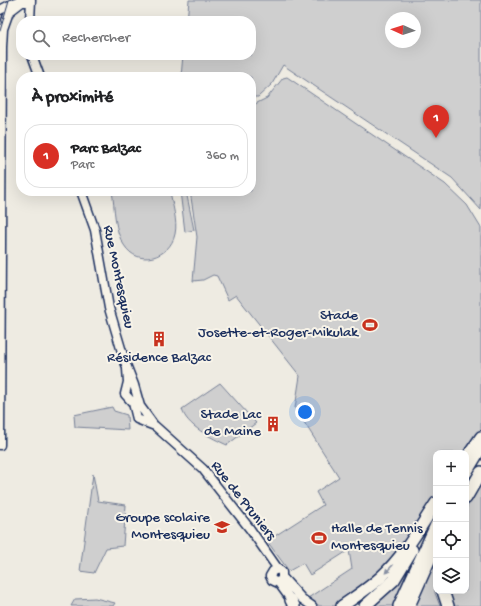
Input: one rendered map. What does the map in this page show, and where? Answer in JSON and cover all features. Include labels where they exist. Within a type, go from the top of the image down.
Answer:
[{"type":"highway","points":[[471,455],[481,437]]},
{"type":"highway","points":[[468,486],[481,464]]},
{"type":"highway","points":[[469,493],[481,472]]},
{"type":"highway","points":[[342,606],[372,585],[388,570],[400,557],[433,508]]},
{"type":"highway","points":[[365,606],[394,580],[433,516]]},
{"type":"highway","points":[[399,606],[433,531]]},
{"type":"highway","points":[[409,606],[433,552]]},
{"type":"highway","points":[[444,594],[448,606]]},
{"type":"street","points":[[0,10],[15,2],[31,1],[30,16]]},
{"type":"street","points":[[0,445],[2,47],[3,29],[9,12],[22,2]]},
{"type":"street","points":[[34,60],[38,72]]},
{"type":"street","name":"Rue Montesquieu","points":[[83,196],[95,230],[108,308],[127,369],[132,392],[142,416]]},
{"type":"street","name":"Rue de Pruniers","points":[[142,416],[155,426],[213,480],[273,562],[276,570]]},
{"type":"street","points":[[281,580],[273,581],[271,578],[276,570],[283,573],[281,580],[296,603],[312,606]]},
{"type":"street","points":[[281,580],[296,603]]},
{"type":"shaded area","points":[[189,0],[481,0],[481,210],[452,178],[283,65],[272,84],[258,97],[256,97],[256,72],[181,72],[183,60],[256,60],[256,16],[187,16]]},
{"type":"shaded area","name":"Stade Josette-et-Roger-Mikulak","points":[[287,77],[445,184],[467,205],[481,228],[481,429],[467,450],[433,450],[433,503],[384,570],[335,606],[320,606],[308,598],[352,569],[349,550],[310,575],[303,563],[289,571],[267,541],[323,505],[316,492],[339,477],[295,408],[300,376],[236,295],[228,300],[217,276],[213,275],[203,280],[193,281],[197,237],[191,196],[256,196],[256,104],[267,98],[283,78]]},
{"type":"shaded area","points":[[113,196],[171,196],[175,218],[175,234],[167,249],[160,254],[145,258],[137,256],[130,252],[124,245],[118,233]]},
{"type":"shaded area","points":[[181,196],[187,196],[194,230],[185,232]]},
{"type":"shaded area","points":[[220,383],[256,423],[227,445],[200,431],[184,415],[182,409]]},
{"type":"shaded area","points":[[112,407],[114,411],[127,415],[128,430],[75,427],[74,415]]},
{"type":"shaded area","points":[[93,474],[98,501],[126,505],[123,546],[106,548],[94,573],[80,571]]},
{"type":"shaded area","points":[[481,481],[481,606],[452,606],[448,594],[469,594],[469,503]]},
{"type":"shaded area","points":[[414,556],[393,606],[371,606]]},
{"type":"shaded area","points":[[433,563],[433,594],[435,594],[440,606],[414,606]]},
{"type":"shaded area","points":[[95,598],[115,603],[113,606],[71,606],[75,599]]},
{"type":"tram line","points":[[0,31],[9,0]]},
{"type":"place","name":"Parc Balzac","points":[[436,138]]},
{"type":"place","name":"Stade Josette-et-Roger-Mikulak","points":[[370,325]]},
{"type":"place","name":"Résidence Balzac","points":[[159,339]]},
{"type":"place","name":"Stade Lac de Maine","points":[[273,424]]},
{"type":"place","name":"Groupe scolaire Montesquieu","points":[[222,527]]},
{"type":"place","name":"Halle de Tennis Montesquieu","points":[[319,538]]}]
